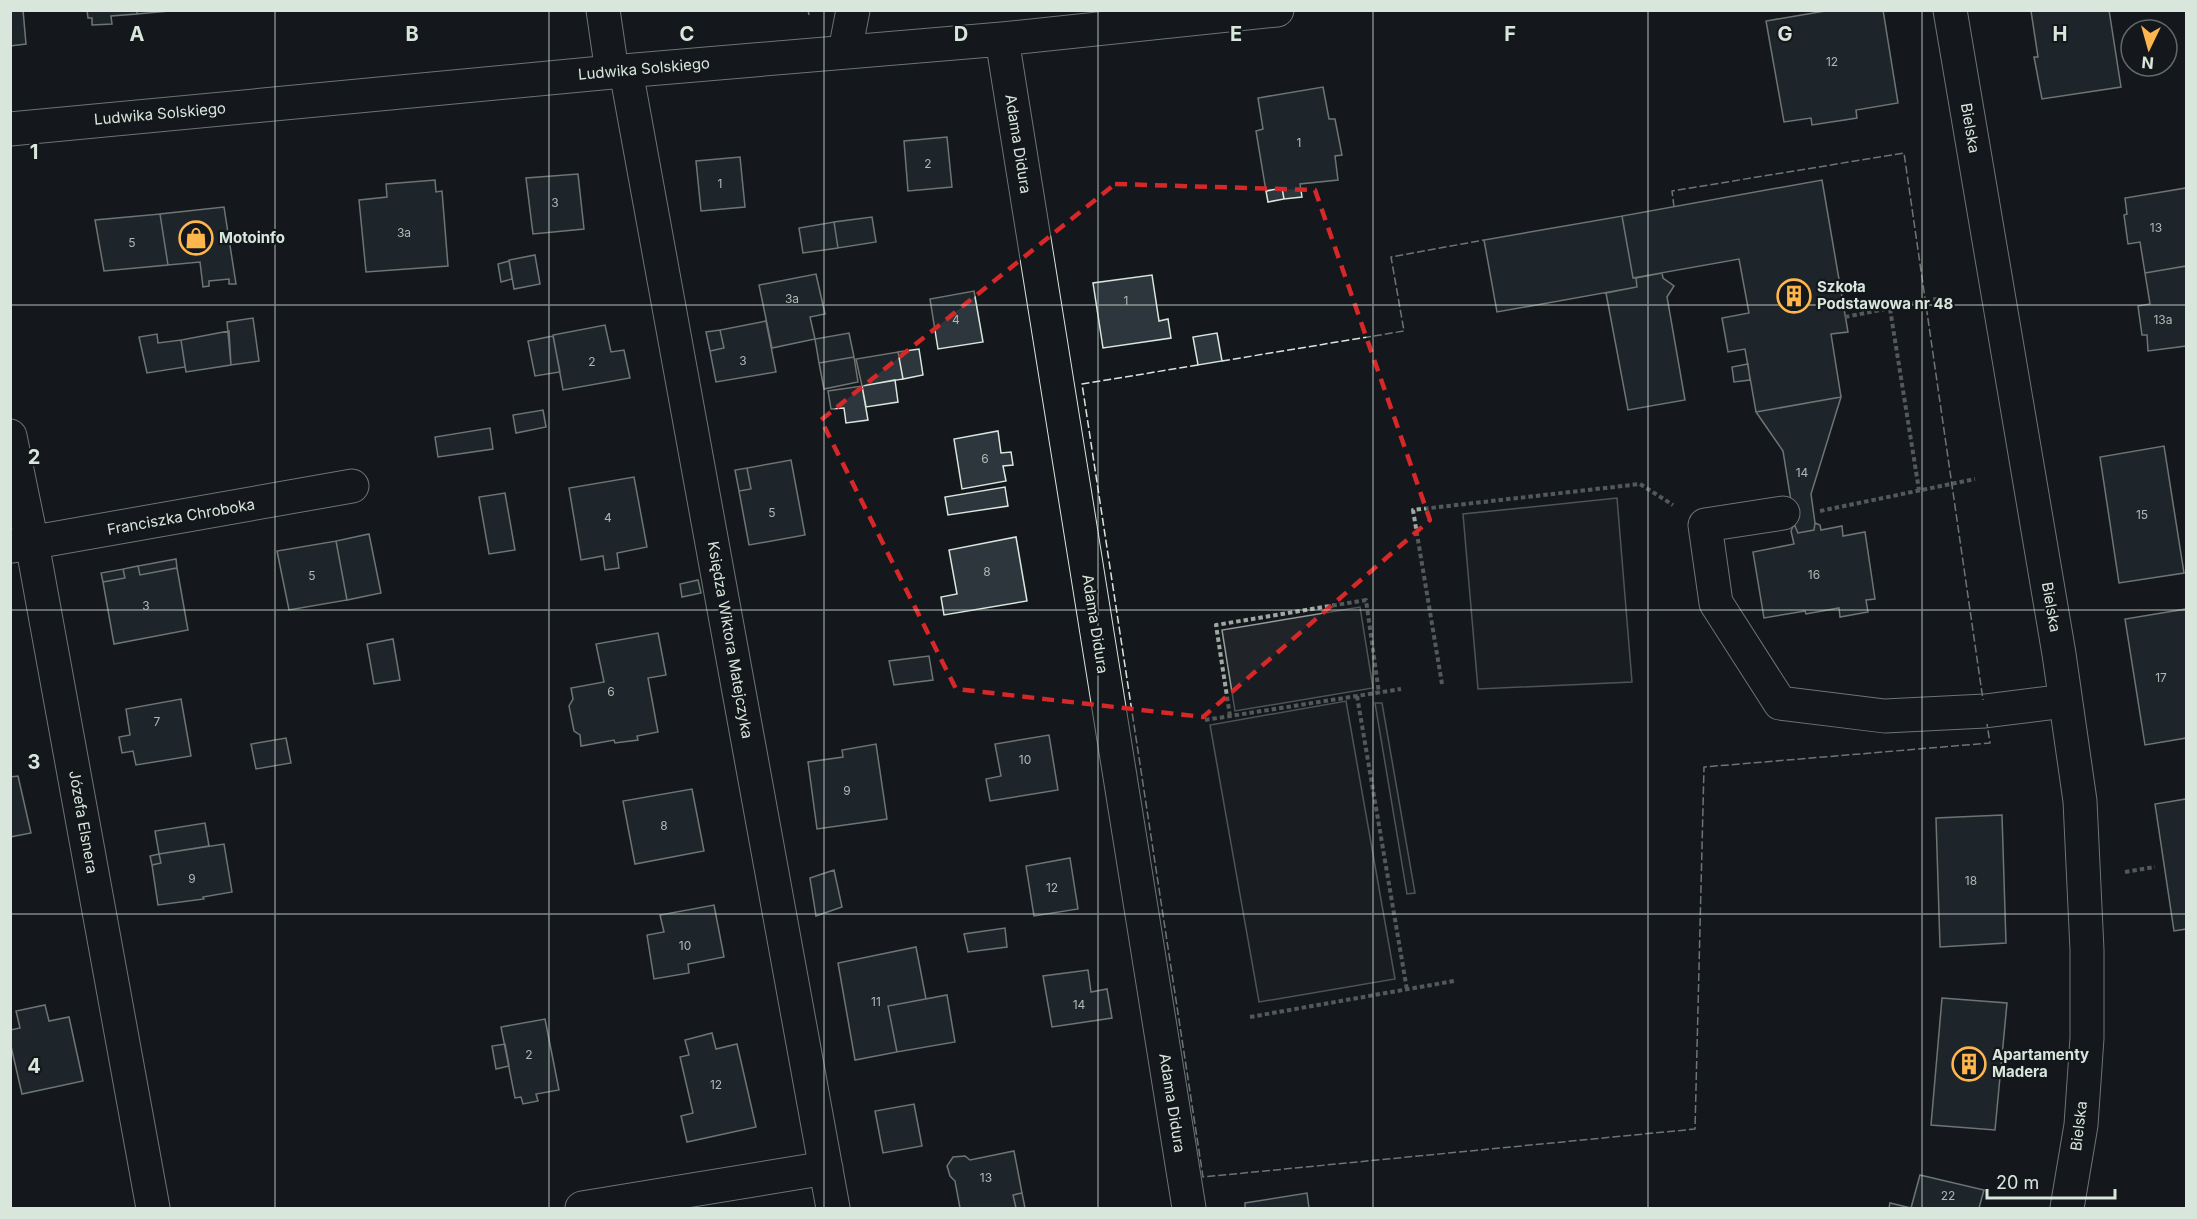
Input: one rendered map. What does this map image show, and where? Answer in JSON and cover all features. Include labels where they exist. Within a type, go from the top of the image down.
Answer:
[{"type":"street","name":"Księdza Wiktora Matejczyka","points":[[603,10],[619,71],[833,1209]]},
{"type":"street","points":[[845,51],[853,10]]},
{"type":"street","name":"Ludwika Solskiego","points":[[10,129],[619,71],[1002,39],[1277,10]]},
{"type":"street","name":"Bielska","points":[[1950,10],[2080,801],[2087,950],[2086,1038],[2081,1125],[2067,1209]]},
{"type":"street","name":"Adama Didura","points":[[1002,39],[1189,1209]]},
{"type":"street","name":"Józefa Elsnera","points":[[10,436],[21,545],[153,1209]]},
{"type":"street","name":"Franciszka Chroboka","points":[[21,545],[352,486]]},
{"type":"street","points":[[1798,512],[1705,525],[1716,603],[1780,703],[1885,716],[1985,711],[2065,701]]},
{"type":"street","points":[[582,1209],[826,1168]]},
{"type":"path","points":[[1845,317],[1941,298]]},
{"type":"path","points":[[1890,309],[1918,490]]},
{"type":"path","points":[[1798,512],[1975,479]]},
{"type":"path","points":[[1442,684],[1413,510],[1640,484]]},
{"type":"path","points":[[1230,716],[1216,625],[1366,600],[1379,693]]},
{"type":"path","points":[[1205,720],[1401,689]]},
{"type":"path","points":[[1357,696],[1407,990]]},
{"type":"path","points":[[2125,872],[2155,867]]},
{"type":"path","points":[[1250,1017],[1454,981]]},
{"type":"highlighted area","points":[[1115,184],[1315,190],[1430,520],[1203,717],[956,689],[821,420]]},
{"type":"shaded area","points":[[1617,498],[1632,682],[1478,689],[1463,514]]},
{"type":"shaded area","points":[[1360,607],[1373,688],[1235,711],[1222,630]]},
{"type":"shaded area","points":[[1346,701],[1395,979],[1259,1002],[1210,725]]},
{"type":"shaded area","points":[[1375,703],[1382,703],[1415,893],[1407,894]]},
{"type":"building","points":[[10,10],[23,10],[26,44],[10,46]]},
{"type":"building","points":[[87,10],[137,10],[137,14],[111,16],[112,24],[92,25],[92,18],[88,18]]},
{"type":"building","points":[[137,10],[181,10],[137,14]]},
{"type":"building","points":[[1831,10],[1883,10],[1898,103],[1856,110],[1857,118],[1812,125],[1811,118],[1784,122],[1766,21]]},
{"type":"building","points":[[2028,10],[2109,10],[2121,87],[2042,99],[2034,57],[2038,57],[2031,11]]},
{"type":"building","points":[[1323,87],[1329,119],[1335,119],[1342,155],[1335,156],[1338,180],[1300,184],[1302,197],[1284,199],[1282,188],[1266,191],[1256,131],[1263,129],[1258,98]]},
{"type":"building","points":[[947,137],[952,187],[908,191],[904,141]]},
{"type":"building","points":[[740,157],[745,207],[701,211],[696,161]]},
{"type":"building","points":[[578,174],[584,229],[533,234],[526,178]]},
{"type":"building","points":[[435,180],[436,192],[442,191],[448,266],[366,272],[359,200],[387,197],[386,184]]},
{"type":"building","name":"Szkoła Podstawowa nr 48","points":[[1822,180],[1848,332],[1831,334],[1841,397],[1756,412],[1745,349],[1728,352],[1722,318],[1749,313],[1739,259],[1633,278],[1622,216]]},
{"type":"building","points":[[1282,188],[1284,199],[1268,202],[1266,191]]},
{"type":"building","points":[[2186,188],[2186,266],[2145,273],[2140,242],[2128,244],[2124,215],[2127,214],[2125,198]]},
{"type":"building","name":"Motoinfo","points":[[224,207],[236,284],[229,284],[229,279],[209,281],[209,286],[203,287],[200,262],[168,265],[160,214]]},
{"type":"building","points":[[160,214],[168,265],[104,271],[95,220]]},
{"type":"building","points":[[1622,216],[1633,278],[1636,278],[1637,287],[1497,312],[1484,240]]},
{"type":"building","points":[[872,217],[876,242],[838,248],[834,222]]},
{"type":"building","points":[[834,222],[838,248],[803,253],[799,228]]},
{"type":"building","points":[[535,255],[540,284],[514,289],[509,260]]},
{"type":"building","points":[[509,261],[512,279],[501,282],[498,264]]},
{"type":"building","points":[[2186,266],[2186,346],[2148,351],[2147,335],[2142,335],[2138,306],[2150,304],[2145,273]]},
{"type":"building","points":[[1662,273],[1663,278],[1674,286],[1667,297],[1685,400],[1628,410],[1606,293],[1637,287],[1636,278]]},
{"type":"building","points":[[816,274],[825,314],[810,317],[815,339],[772,348],[759,285]]},
{"type":"building","points":[[1152,275],[1159,321],[1168,319],[1171,338],[1103,348],[1093,283]]},
{"type":"building","points":[[974,291],[983,342],[938,349],[930,299]]},
{"type":"building","points":[[253,318],[259,361],[231,365],[227,322]]},
{"type":"building","points":[[766,321],[776,372],[716,382],[710,351],[724,348],[720,330]]},
{"type":"building","points":[[605,325],[611,352],[624,350],[630,378],[563,390],[553,335]]},
{"type":"building","points":[[720,330],[724,348],[710,351],[706,332]]},
{"type":"building","points":[[229,331],[231,365],[186,372],[181,340]]},
{"type":"building","points":[[849,333],[854,357],[819,363],[815,339]]},
{"type":"building","points":[[1217,333],[1222,361],[1198,365],[1193,337]]},
{"type":"building","points":[[157,334],[158,343],[181,340],[185,367],[147,373],[139,337]]},
{"type":"building","points":[[553,336],[560,372],[535,376],[528,341]]},
{"type":"building","points":[[919,349],[923,375],[903,379],[898,352]]},
{"type":"building","points":[[898,352],[903,379],[862,386],[856,359]]},
{"type":"building","points":[[854,357],[858,382],[824,389],[819,363]]},
{"type":"building","points":[[1748,364],[1750,380],[1734,382],[1732,367]]},
{"type":"building","points":[[895,380],[898,402],[866,407],[862,386]]},
{"type":"building","points":[[862,386],[868,420],[846,423],[844,408],[831,409],[828,391]]},
{"type":"building","points":[[1841,397],[1811,494],[1814,530],[1798,533],[1783,451],[1756,412]]},
{"type":"building","points":[[543,410],[546,427],[516,433],[513,415]]},
{"type":"building","points":[[490,428],[493,449],[438,457],[435,437]]},
{"type":"building","points":[[998,431],[1001,453],[1011,452],[1013,465],[1003,466],[1006,481],[962,489],[954,439]]},
{"type":"building","points":[[2164,446],[2184,573],[2119,583],[2100,457]]},
{"type":"building","points":[[791,460],[805,535],[749,545],[739,491],[751,489],[747,468]]},
{"type":"building","points":[[747,468],[751,489],[739,491],[735,470]]},
{"type":"building","points":[[634,477],[647,547],[617,553],[619,568],[605,570],[603,556],[581,560],[569,488]]},
{"type":"building","points":[[1005,487],[1008,506],[948,515],[945,497]]},
{"type":"building","points":[[505,493],[515,550],[489,554],[479,497]]},
{"type":"building","points":[[1815,523],[1820,525],[1821,530],[1842,526],[1843,536],[1865,532],[1875,599],[1866,600],[1868,612],[1840,617],[1839,608],[1764,618],[1753,552],[1794,544],[1791,531],[1793,526],[1798,533],[1814,530]]},
{"type":"building","points":[[369,534],[381,593],[347,600],[336,541]]},
{"type":"building","points":[[1016,537],[1027,601],[944,615],[941,597],[957,594],[949,550]]},
{"type":"building","points":[[336,541],[347,600],[289,610],[277,551]]},
{"type":"building","points":[[176,559],[177,568],[140,575],[138,566]]},
{"type":"building","points":[[138,566],[140,575],[177,568],[188,630],[114,644],[103,582],[125,578],[123,569]]},
{"type":"building","points":[[123,569],[125,578],[103,582],[101,573]]},
{"type":"building","points":[[698,580],[701,593],[682,597],[680,584]]},
{"type":"building","points":[[2186,609],[2186,738],[2145,745],[2125,619]]},
{"type":"building","points":[[658,633],[666,675],[648,678],[658,732],[637,736],[638,740],[615,743],[614,740],[581,746],[580,735],[574,731],[569,706],[573,699],[571,688],[604,682],[596,644]]},
{"type":"building","points":[[393,639],[400,680],[374,684],[367,644]]},
{"type":"building","points":[[929,656],[933,680],[894,685],[889,661]]},
{"type":"building","points":[[181,699],[191,756],[136,765],[133,751],[122,753],[119,737],[130,735],[126,709]]},
{"type":"building","points":[[1049,735],[1058,790],[990,801],[986,779],[1001,776],[995,744]]},
{"type":"building","points":[[286,738],[291,763],[256,769],[251,744]]},
{"type":"building","points":[[876,744],[887,819],[817,829],[808,762],[843,757],[842,750]]},
{"type":"building","points":[[18,776],[31,833],[10,837],[10,777]]},
{"type":"building","points":[[692,789],[704,851],[635,864],[623,801]]},
{"type":"building","points":[[2186,799],[2186,929],[2174,931],[2155,804]]},
{"type":"building","points":[[2002,815],[2006,943],[1940,947],[1936,818]]},
{"type":"building","points":[[205,823],[209,846],[159,854],[155,831]]},
{"type":"building","points":[[224,844],[232,892],[203,897],[204,899],[158,905],[152,865],[161,863],[159,854]]},
{"type":"building","points":[[159,854],[161,863],[152,865],[150,856]]},
{"type":"building","points":[[1070,858],[1078,909],[1034,916],[1026,866]]},
{"type":"building","points":[[834,870],[842,907],[816,916],[810,878]]},
{"type":"building","points":[[714,905],[724,957],[688,964],[689,973],[654,979],[647,935],[664,932],[660,915]]},
{"type":"building","points":[[1005,928],[1007,947],[968,952],[964,934]]},
{"type":"building","points":[[916,947],[926,999],[888,1006],[897,1052],[855,1060],[838,963]]},
{"type":"building","points":[[1088,970],[1091,992],[1107,989],[1112,1018],[1052,1027],[1043,976]]},
{"type":"building","points":[[947,995],[955,1042],[897,1052],[888,1006]]},
{"type":"building","name":"Apartamenty Madera","points":[[1942,998],[2007,1003],[1995,1130],[1931,1125]]},
{"type":"building","points":[[45,1005],[49,1021],[69,1017],[83,1081],[22,1094],[10,1042],[10,1030],[20,1028],[16,1011]]},
{"type":"building","points":[[545,1019],[559,1090],[536,1094],[538,1101],[523,1104],[521,1097],[515,1098],[501,1027]]},
{"type":"building","points":[[712,1033],[716,1049],[737,1044],[756,1127],[687,1142],[681,1116],[693,1113],[680,1057],[689,1055],[685,1040]]},
{"type":"building","points":[[505,1044],[509,1066],[496,1069],[492,1046]]},
{"type":"building","points":[[914,1104],[922,1146],[883,1153],[875,1111]]},
{"type":"building","points":[[1014,1151],[1022,1193],[1013,1195],[1016,1208],[960,1208],[955,1181],[950,1176],[947,1166],[953,1157],[965,1156],[970,1160]]},
{"type":"building","points":[[1920,1175],[1984,1190],[1979,1208],[1911,1208]]},
{"type":"building","points":[[1022,1193],[1025,1208],[1016,1208],[1013,1195]]},
{"type":"building","points":[[1307,1193],[1309,1208],[1245,1208],[1245,1203]]},
{"type":"building","points":[[1890,1203],[1911,1208],[1889,1208]]},
{"type":"fence","points":[[808,10],[809,15]]},
{"type":"fence","points":[[1674,207],[1672,191],[1904,153],[1983,700]]},
{"type":"fence","points":[[1222,361],[1404,331],[1391,257],[1484,240]]},
{"type":"fence","points":[[1198,365],[1082,384],[1203,1177],[1695,1129],[1704,767],[1990,743],[1987,724]]},
{"type":"place","name":"Motoinfo","points":[[196,238]]},
{"type":"place","name":"Szkoła Podstawowa nr 48","points":[[1794,296]]},
{"type":"place","name":"Apartamenty Madera","points":[[1969,1064]]}]
